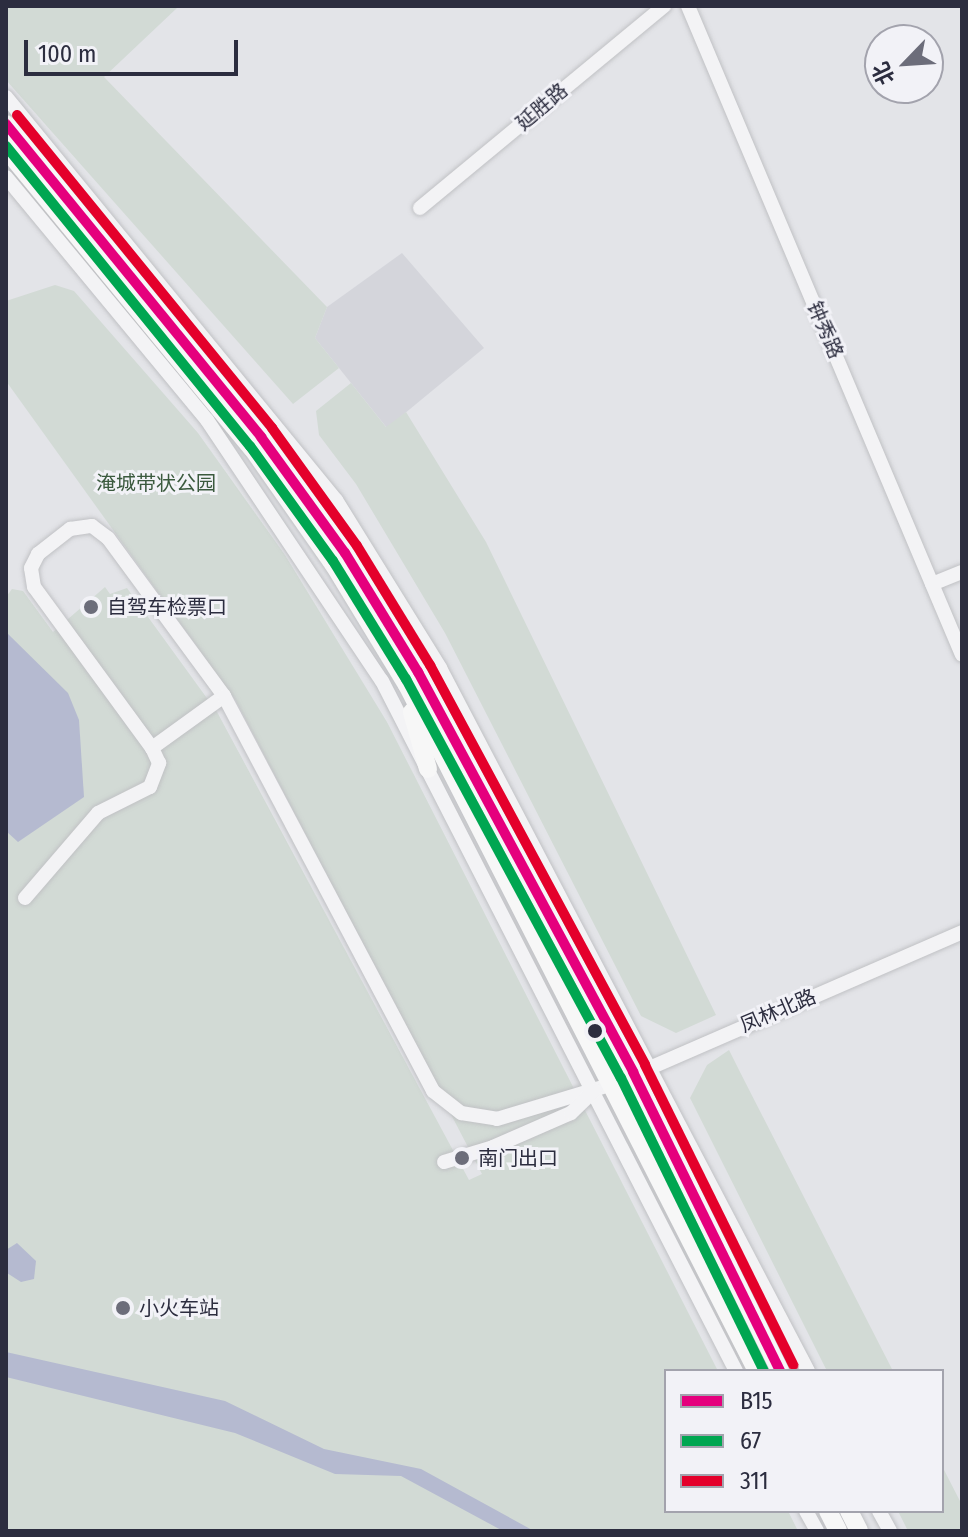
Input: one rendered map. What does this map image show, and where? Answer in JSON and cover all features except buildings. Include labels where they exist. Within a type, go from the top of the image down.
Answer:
[{"type":"main road","points":[[6,124],[261,437],[345,553],[418,672],[633,1072],[779,1369]]},
{"type":"main road","points":[[6,149],[252,448],[334,565],[403,678],[604,1087],[756,1369]]},
{"type":"main road","points":[[403,678],[428,769]]},
{"type":"main road","points":[[829,1513],[838,1531]]},
{"type":"main road","points":[[850,1513],[859,1531]]},
{"type":"street","name":"延胜路","points":[[420,208],[664,6]]},
{"type":"street","name":"钟秀路","points":[[688,6],[962,655]]},
{"type":"street","points":[[6,97],[336,500],[440,668],[651,1065],[807,1369]]},
{"type":"street","points":[[6,177],[207,420],[374,667],[604,1087],[735,1369]]},
{"type":"street","points":[[25,898],[98,813],[150,787],[159,763],[152,748],[34,587],[31,568],[38,554],[70,529],[92,526],[108,538],[224,696],[433,1091],[461,1113],[497,1119],[604,1087]]},
{"type":"street","points":[[932,584],[962,572]]},
{"type":"street","points":[[152,748],[224,696]]},
{"type":"street","name":"凤林北路","points":[[604,1087],[962,932]]},
{"type":"street","points":[[444,1162],[493,1147],[571,1113],[604,1087]]},
{"type":"street","points":[[807,1513],[817,1531]]},
{"type":"street","points":[[880,1513],[890,1531]]},
{"type":"shaded area","points":[[402,253],[484,348],[387,428],[315,338],[327,307]]},
{"type":"green space","points":[[6,6],[177,8],[104,77],[327,307],[315,338],[339,368],[293,404],[6,80]]},
{"type":"green space","name":"淹城带状公园","points":[[55,285],[74,291],[198,433],[285,555],[387,722],[717,1369],[664,1369],[664,1513],[789,1513],[798,1531],[6,1531],[6,597],[12,589],[23,591],[53,632],[105,587],[110,594],[127,588],[217,712],[469,1180],[482,1174],[236,701],[6,381],[6,301]]},
{"type":"green space","points":[[351,383],[386,427],[406,412],[486,542],[716,1015],[676,1033],[641,1016],[445,633],[356,484],[319,435],[316,411]]},
{"type":"green space","points":[[729,1050],[892,1369],[826,1369],[690,1098],[707,1065]]},
{"type":"green space","points":[[944,1470],[962,1505],[962,1531],[908,1531],[899,1513],[944,1513]]},
{"type":"water","points":[[6,632],[68,693],[79,720],[84,797],[18,842],[6,831]]},
{"type":"water","points":[[17,1243],[36,1261],[34,1279],[21,1282],[7,1273],[6,1250]]},
{"type":"water","points":[[6,1352],[225,1401],[324,1449],[421,1469],[534,1531],[503,1531],[401,1476],[335,1474],[235,1433],[6,1377]]},
{"type":"transit line","name":"311","points":[[17,115],[272,428],[357,546],[430,665],[645,1065],[793,1365]]},
{"type":"transit line","name":"B15","points":[[6,124],[261,437],[345,553],[418,672],[633,1072],[779,1369]]},
{"type":"transit line","name":"67","points":[[6,146],[250,446],[333,561],[406,679],[621,1078],[763,1369]]},
{"type":"place","name":"自驾车检票口","points":[[91,607]]},
{"type":"place","name":"南门出口","points":[[462,1158]]},
{"type":"place","name":"小火车站","points":[[123,1308]]}]
